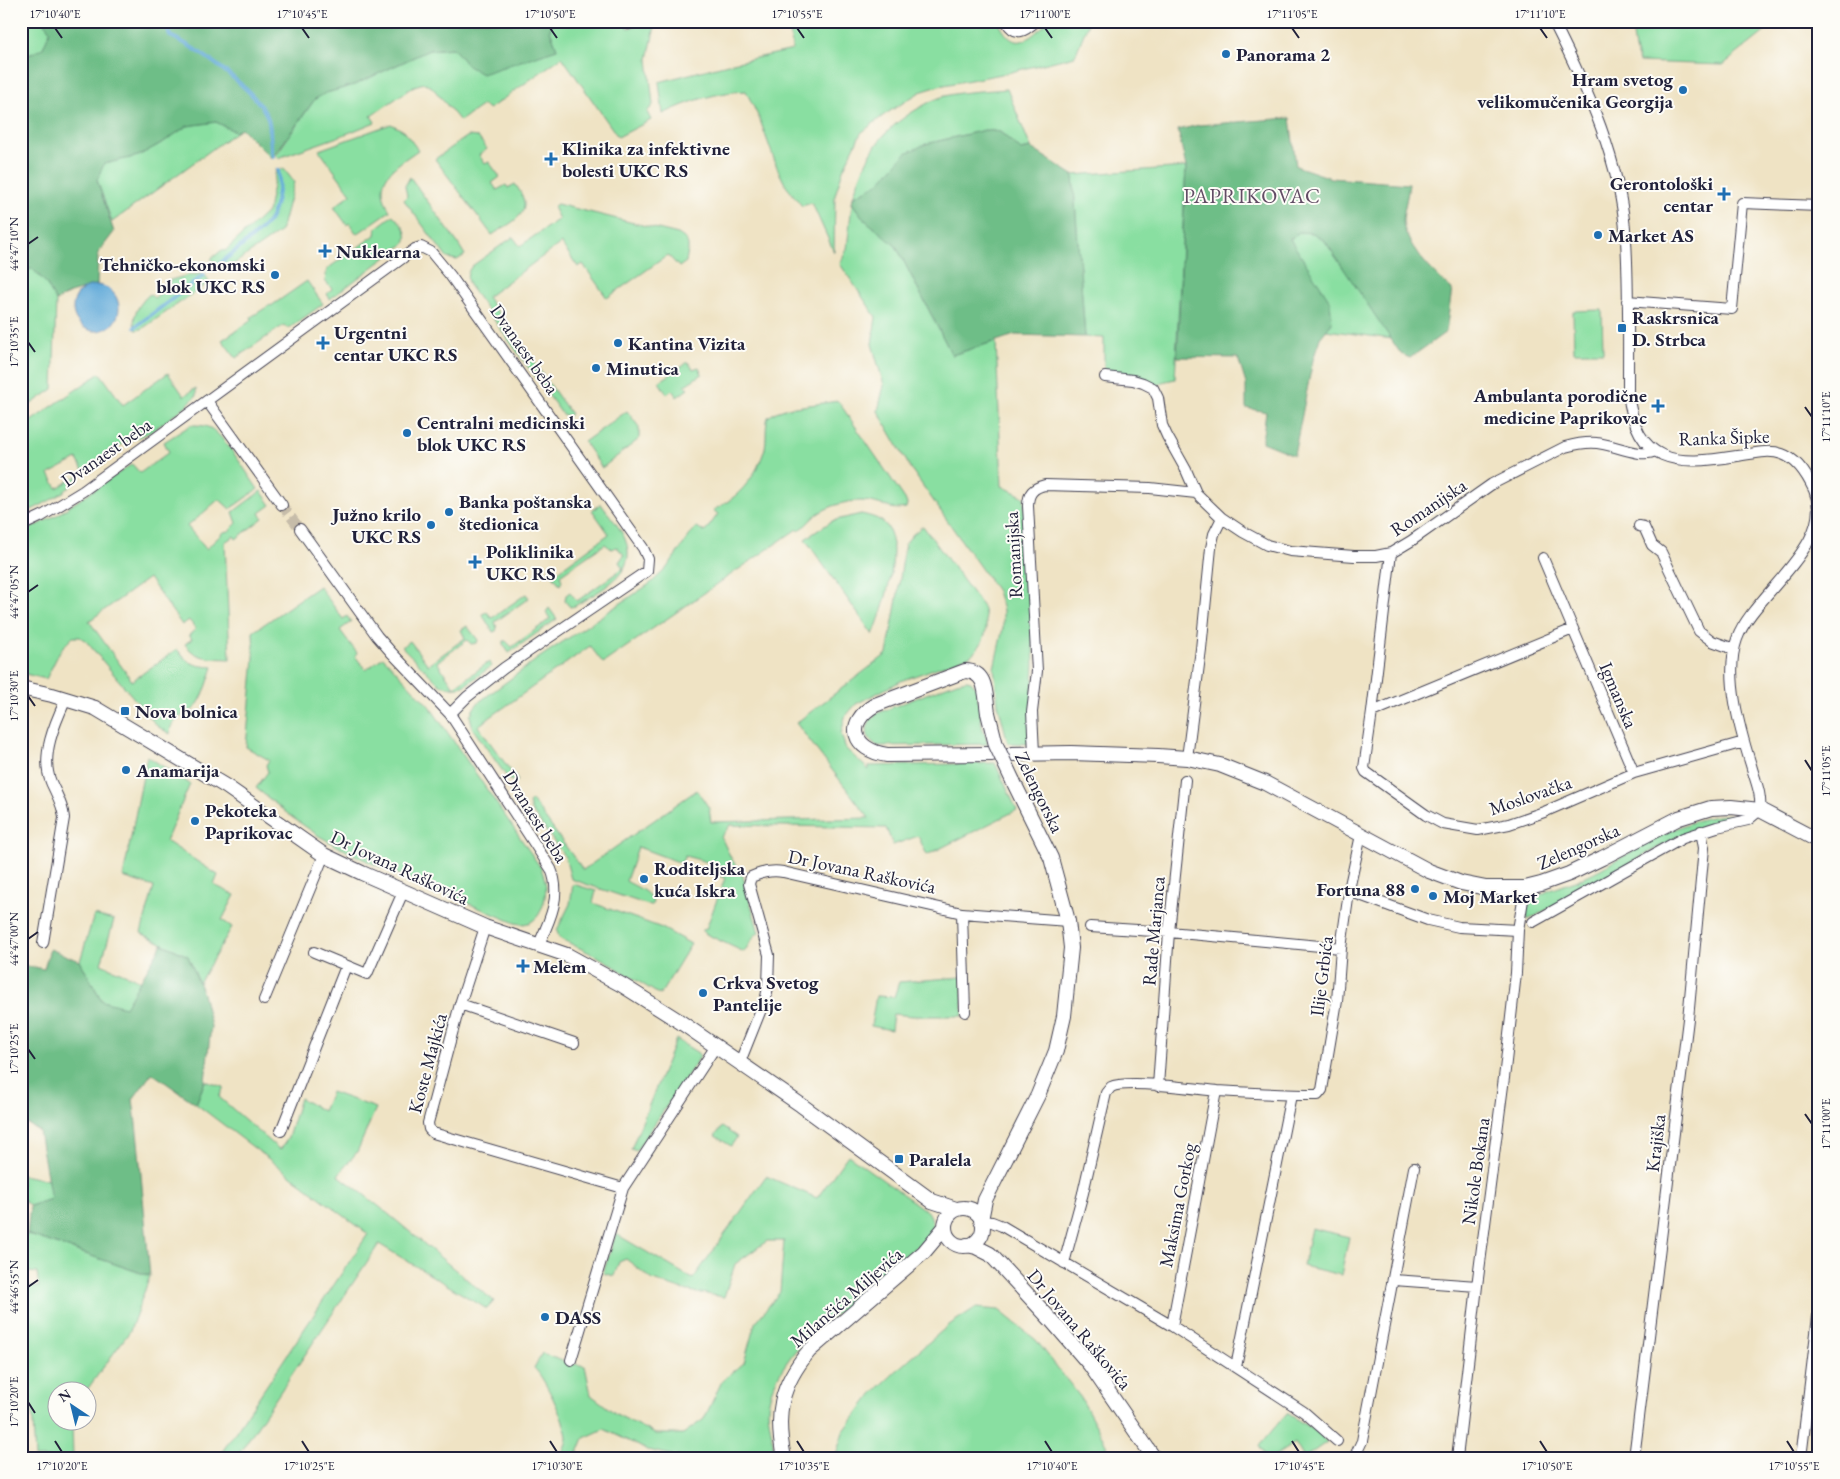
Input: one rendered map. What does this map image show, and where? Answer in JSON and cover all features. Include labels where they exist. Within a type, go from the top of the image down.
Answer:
[{"type":"street","points":[[622,21],[628,24],[639,21]]},
{"type":"street","points":[[1006,21],[1008,25],[1018,32],[1025,30],[1036,21]]},
{"type":"street","name":"Ranka Šipke","points":[[1553,21],[1588,94],[1608,148],[1619,195],[1626,239],[1628,392],[1630,409],[1637,431],[1646,444],[1655,451],[1672,458],[1687,461],[1719,459],[1766,452],[1782,454],[1790,458],[1800,468],[1814,491],[1817,506],[1816,521],[1805,548],[1785,575],[1750,614],[1738,636],[1734,649],[1732,688],[1744,742],[1760,798],[1760,810]]},
{"type":"street","points":[[1627,302],[1732,308],[1742,203],[1819,206]]},
{"type":"street","name":"Dvanaest beba","points":[[21,526],[54,509],[82,491],[415,249],[426,249],[438,259],[569,442],[643,548],[648,559],[647,570],[504,668],[467,697],[450,714]]},
{"type":"street","name":"Romanijska","points":[[1105,377],[1132,380],[1153,388],[1158,398],[1162,425],[1196,493],[1222,518],[1258,541],[1275,548],[1290,551],[1347,556],[1376,556],[1391,553],[1492,484],[1565,447],[1597,443],[1647,454],[1655,451]]},
{"type":"street","points":[[207,401],[282,505]]},
{"type":"street","name":"Romanijska","points":[[1034,754],[1032,712],[1037,671],[1028,506],[1030,493],[1037,487],[1045,485],[1150,488],[1196,493]]},
{"type":"street","points":[[1187,758],[1201,649],[1211,548],[1214,534],[1222,518]]},
{"type":"street","points":[[1639,526],[1644,527],[1652,545],[1661,552],[1699,632],[1712,641],[1734,649]]},
{"type":"street","name":"Dvanaest beba","points":[[300,530],[377,636],[450,714],[551,869],[555,879],[554,908],[539,944]]},
{"type":"street","points":[[1391,553],[1372,712],[1573,629]]},
{"type":"street","name":"Igmanska","points":[[1543,558],[1634,774]]},
{"type":"street","name":"Zelengorska","points":[[981,1224],[985,1201],[1038,1096],[1062,1033],[1071,948],[1068,922],[1052,858],[996,745],[983,682],[977,673],[965,671],[875,705],[867,709],[858,719],[856,726],[862,746],[873,753],[886,755],[992,754]]},
{"type":"street","name":"Dr Jovana Raškovića","points":[[21,688],[95,708],[197,768],[324,855],[403,892],[485,927],[567,955],[622,985],[740,1062],[932,1201],[956,1209]]},
{"type":"street","points":[[44,943],[64,818],[64,810],[47,769],[47,759],[52,737],[66,699]]},
{"type":"street","name":"Moslovačka","points":[[1372,712],[1364,768],[1366,772],[1426,815],[1443,824],[1478,830],[1510,824],[1544,812],[1634,774],[1744,742]]},
{"type":"street","name":"Zelengorska","points":[[1012,754],[1099,754],[1187,758],[1220,765],[1265,783],[1429,871],[1461,883],[1486,888],[1525,888],[1569,874],[1692,813],[1721,807],[1760,810]]},
{"type":"street","name":"Rade Marjanca","points":[[1158,1086],[1169,932],[1185,780]]},
{"type":"street","points":[[1533,922],[1683,838],[1701,831],[1748,820],[1760,810],[1819,841]]},
{"type":"street","name":"Krajiška","points":[[1634,1458],[1688,1019],[1704,848],[1701,831]]},
{"type":"street","name":"Ilije Grbića","points":[[1064,1263],[1106,1094],[1111,1087],[1124,1084],[1291,1095],[1318,1094],[1322,1090],[1337,1001],[1341,948],[1349,891],[1361,835]]},
{"type":"street","points":[[264,1000],[324,855]]},
{"type":"street","name":"Dr Jovana Raškovića","points":[[740,1062],[766,997],[768,986],[769,955],[749,880],[758,874],[775,871],[962,913],[1068,922]]},
{"type":"street","name":"Nikole Bokana","points":[[1457,1458],[1477,1286],[1506,1070],[1516,973],[1518,930],[1525,888]]},
{"type":"street","points":[[1349,891],[1428,920],[1459,927],[1518,930]]},
{"type":"street","points":[[314,952],[367,974],[403,892]]},
{"type":"street","points":[[962,913],[965,1012]]},
{"type":"street","name":"Koste Majkića","points":[[485,927],[460,1004],[428,1122],[431,1132],[623,1188]]},
{"type":"street","points":[[1090,927],[1169,932],[1341,948]]},
{"type":"street","points":[[281,1131],[346,966]]},
{"type":"street","points":[[460,1004],[574,1043]]},
{"type":"street","points":[[570,1360],[623,1188],[716,1046]]},
{"type":"street","name":"Maksima Gorkog","points":[[1172,1326],[1216,1091]]},
{"type":"street","points":[[1236,1367],[1291,1095]]},
{"type":"street","points":[[1354,1458],[1362,1441],[1414,1168]]},
{"type":"street","name":"Dr Jovana Raškovića","points":[[932,1201],[945,1224]]},
{"type":"street","points":[[971,1209],[985,1201]]},
{"type":"street","points":[[956,1209],[971,1209],[978,1214],[981,1224],[976,1241],[962,1246],[951,1241],[945,1232],[945,1224],[947,1217],[956,1209]]},
{"type":"street","points":[[981,1224],[992,1222],[1002,1226],[1172,1326],[1304,1412],[1337,1441]]},
{"type":"street","name":"Milančića Miljevića","points":[[784,1458],[779,1432],[780,1410],[798,1364],[808,1351],[924,1252],[945,1224]]},
{"type":"street","name":"Dr Jovana Raškovića","points":[[981,1224],[983,1239],[990,1254],[1090,1365],[1154,1458]]},
{"type":"street","name":"Milančića Miljevića","points":[[924,1252],[951,1241]]},
{"type":"street","name":"Dr Jovana Raškovića","points":[[967,1245],[976,1246],[990,1254]]},
{"type":"street","points":[[1394,1280],[1477,1286]]},
{"type":"street","points":[[1801,1458],[1819,1308]]},
{"type":"green space","points":[[21,21],[43,21],[50,31],[43,48],[21,59]]},
{"type":"green space","points":[[43,21],[553,21],[550,30],[557,49],[482,74],[468,66],[453,48],[429,50],[354,85],[326,93],[315,99],[271,158],[241,128],[236,132],[216,122],[187,126],[138,156],[104,164],[97,180],[114,232],[98,253],[97,285],[70,293],[56,301],[46,283],[33,269],[21,270],[21,59],[43,48],[50,31]]},
{"type":"green space","points":[[553,21],[619,21],[629,28],[646,21],[656,21],[648,59],[653,105],[647,112],[651,120],[618,137],[562,57],[489,109],[483,105],[460,121],[432,87],[424,83],[414,86],[371,116],[375,122],[278,158],[276,155],[315,99],[326,93],[354,85],[429,50],[453,48],[468,66],[557,49],[550,30]]},
{"type":"green space","points":[[788,21],[998,21],[1010,38],[1022,41],[1035,34],[1049,21],[1089,21],[1075,56],[1007,73],[939,86],[920,92],[884,115],[861,133],[843,170],[835,195],[834,252],[812,203],[802,206],[786,186],[778,170],[760,120],[746,91],[704,98],[663,114],[659,82],[793,50]]},
{"type":"green space","points":[[1631,21],[1786,21],[1785,28],[1767,30],[1723,65],[1639,62]]},
{"type":"green space","points":[[1007,89],[1031,148],[1021,150],[1000,132],[985,130],[926,144],[879,183],[853,197],[868,158],[874,148],[901,120],[925,104],[945,96]]},
{"type":"green space","points":[[1290,118],[1296,166],[1331,178],[1409,184],[1403,219],[1408,238],[1429,267],[1452,289],[1446,332],[1410,358],[1401,354],[1325,241],[1313,233],[1299,232],[1290,239],[1330,301],[1332,323],[1320,338],[1313,360],[1294,455],[1262,442],[1266,412],[1246,408],[1246,384],[1238,358],[1177,357],[1186,167],[1178,130],[1199,125]]},
{"type":"green space","points":[[216,122],[236,132],[112,222],[97,180],[103,164],[138,156],[187,126]]},
{"type":"green space","points":[[391,124],[404,131],[418,150],[394,168],[384,182],[385,200],[390,211],[357,234],[349,223],[347,225],[334,207],[351,194],[319,150]]},
{"type":"green space","points":[[985,130],[1000,132],[1021,150],[1031,148],[1073,175],[1085,337],[1015,335],[952,355],[896,246],[864,219],[852,203],[853,197],[879,183],[906,153],[926,144]]},
{"type":"green space","points":[[468,136],[478,137],[487,149],[479,155],[485,164],[489,162],[500,177],[492,183],[497,190],[506,185],[508,188],[515,184],[524,202],[520,215],[492,235],[435,159]]},
{"type":"green space","points":[[1186,167],[1175,379],[1162,382],[1156,386],[1104,374],[1104,338],[1085,337],[1073,175]]},
{"type":"green space","points":[[284,169],[294,182],[281,231],[231,266],[222,267],[215,263],[211,259],[222,250],[225,251],[268,211],[276,170]]},
{"type":"green space","points":[[410,177],[465,255],[457,260],[447,258],[404,200],[407,196],[405,186]]},
{"type":"green space","points":[[852,203],[864,219],[896,246],[952,355],[996,341],[1002,486],[1024,497],[1034,663],[1030,744],[1008,743],[998,704],[994,668],[1003,628],[1003,610],[997,591],[911,469],[878,411],[884,385],[872,344],[876,317],[840,264],[847,249]]},
{"type":"green space","points":[[557,204],[678,234],[688,245],[686,262],[679,267],[668,255],[607,298],[583,264],[578,267],[561,243],[487,297],[571,414],[568,416],[562,414],[469,285],[467,277],[472,266],[513,237],[520,246],[559,219],[553,207]]},
{"type":"green space","points":[[393,215],[405,231],[405,243],[330,299],[327,294],[332,289],[325,281],[327,269],[375,235],[376,228]]},
{"type":"green space","points":[[1299,232],[1313,233],[1325,241],[1392,339],[1326,330],[1332,323],[1290,239]]},
{"type":"green space","points":[[33,269],[46,283],[56,301],[53,389],[21,411],[21,270]]},
{"type":"green space","points":[[204,274],[208,279],[208,283],[142,329],[136,330],[134,325],[135,315],[143,301],[150,294],[154,298],[170,286],[167,281],[189,275]]},
{"type":"green space","points":[[307,281],[323,304],[288,329],[284,325],[236,358],[222,340],[252,320],[251,317],[271,306]]},
{"type":"green space","points":[[1602,310],[1603,352],[1574,352],[1573,311]]},
{"type":"green space","points":[[688,362],[693,369],[699,367],[702,374],[685,385],[688,389],[677,397],[672,390],[667,394],[659,382]]},
{"type":"green space","points":[[100,373],[123,405],[168,373],[184,396],[196,388],[196,396],[186,406],[151,432],[123,443],[84,472],[77,459],[49,474],[57,488],[79,475],[62,493],[21,515],[21,428]]},
{"type":"green space","points":[[838,401],[905,499],[906,508],[894,509],[875,503],[854,501],[825,509],[799,531],[797,529],[603,663],[590,646],[478,726],[518,781],[509,780],[473,729],[470,716],[479,702],[540,657],[651,583],[666,569],[695,528],[697,527],[705,532],[718,514],[713,510],[739,492],[757,468],[765,448],[768,417],[788,408]]},
{"type":"green space","points":[[627,411],[639,427],[639,439],[602,468],[584,442]]},
{"type":"green space","points":[[191,425],[205,426],[216,432],[229,447],[258,489],[230,509],[219,499],[187,526],[206,549],[237,523],[233,512],[261,491],[271,505],[260,513],[263,518],[236,539],[234,536],[225,542],[230,659],[199,656],[189,649],[185,644],[192,639],[189,635],[196,629],[189,620],[182,625],[149,578],[89,621],[132,681],[177,649],[192,663],[213,667],[205,691],[198,704],[173,723],[170,734],[157,726],[86,641],[80,637],[73,637],[61,649],[46,679],[21,673],[21,533],[57,515],[132,464],[140,473],[169,452],[164,442]]},
{"type":"green space","points":[[601,504],[625,539],[628,551],[627,562],[622,572],[614,580],[575,606],[570,607],[565,601],[566,595],[570,592],[577,601],[623,568],[619,562],[624,555],[617,547],[611,549],[605,544],[560,575],[562,581],[560,585],[549,570],[553,567],[557,572],[609,534],[592,510]]},
{"type":"green space","points":[[861,514],[883,522],[888,528],[892,539],[892,566],[889,582],[882,612],[873,635],[805,539],[832,521]]},
{"type":"green space","points":[[923,526],[983,607],[986,628],[983,640],[976,651],[970,656],[903,680],[856,704],[845,717],[841,734],[846,749],[869,770],[869,766],[995,763],[1017,810],[927,855],[918,836],[893,845],[886,828],[730,825],[721,837],[732,860],[742,873],[759,933],[755,935],[744,952],[706,934],[702,930],[706,929],[725,878],[715,875],[718,865],[685,856],[681,863],[638,847],[626,881],[642,890],[651,898],[653,902],[651,906],[571,879],[565,857],[531,810],[529,803],[532,800],[583,870],[697,790],[709,808],[711,822],[869,818],[796,723],[887,654],[905,544]]},
{"type":"green space","points":[[319,586],[343,619],[347,616],[351,622],[340,630],[357,653],[355,656],[366,670],[383,657],[430,707],[541,868],[546,883],[544,902],[539,914],[529,923],[515,923],[371,863],[319,836],[256,788],[268,772],[266,765],[269,760],[246,747],[254,658],[253,632]]},
{"type":"green space","points":[[526,594],[529,598],[495,622],[497,628],[493,632],[482,614],[487,612],[492,618]]},
{"type":"green space","points":[[549,608],[557,619],[509,653],[503,641],[506,641],[512,647],[550,619],[546,612]]},
{"type":"green space","points":[[467,626],[478,640],[477,643],[471,644],[467,640],[437,662],[454,687],[440,685],[402,647],[410,641],[428,665],[465,638],[461,630]]},
{"type":"green space","points":[[489,662],[492,666],[464,686],[454,687]]},
{"type":"green space","points":[[971,681],[976,687],[982,726],[988,744],[878,746],[870,739],[867,730],[868,725],[878,713],[957,682]]},
{"type":"green space","points":[[147,756],[190,784],[166,841],[218,875],[214,885],[235,895],[222,920],[232,927],[199,983],[188,956],[141,933],[154,887],[123,877]]},
{"type":"green space","points":[[1725,815],[1741,816],[1704,826],[1677,837],[1530,919],[1526,919],[1528,907],[1534,898],[1601,869],[1670,831],[1706,818]]},
{"type":"green space","points":[[573,884],[596,891],[593,903],[662,928],[691,944],[660,995],[604,960],[559,938],[557,930],[570,904]]},
{"type":"green space","points":[[94,915],[114,920],[101,964],[141,981],[125,1008],[102,1001],[80,961]]},
{"type":"green space","points":[[162,944],[188,956],[203,994],[211,1026],[205,1081],[196,1104],[152,1073],[133,1099],[150,1276],[27,1234],[30,1206],[51,1199],[39,1131],[21,1120],[21,965],[44,969],[50,949],[80,961],[102,1001],[125,1007]]},
{"type":"green space","points":[[962,977],[963,1016],[893,1014],[891,1030],[871,1026],[876,996],[894,997],[899,982]]},
{"type":"green space","points":[[676,1039],[698,1053],[700,1057],[636,1151],[631,1149]]},
{"type":"green space","points":[[205,1081],[224,1087],[219,1097],[280,1150],[288,1138],[300,1098],[323,1111],[331,1092],[376,1108],[357,1152],[338,1175],[378,1205],[494,1301],[487,1309],[379,1244],[236,1458],[218,1458],[368,1234],[196,1104]]},
{"type":"green space","points":[[722,1127],[737,1137],[731,1146],[715,1136]]},
{"type":"green space","points":[[848,1155],[929,1213],[933,1227],[929,1236],[802,1343],[791,1357],[775,1382],[769,1400],[768,1413],[773,1453],[769,1458],[687,1458],[647,1450],[604,1429],[584,1438],[576,1458],[560,1458],[567,1439],[564,1424],[549,1391],[534,1368],[542,1353],[565,1362],[585,1366],[591,1395],[616,1414],[655,1434],[683,1434],[704,1419],[722,1381],[744,1363],[755,1323],[780,1292],[784,1241],[767,1241],[735,1264],[724,1297],[683,1290],[653,1280],[626,1259],[619,1262],[614,1276],[603,1273],[616,1234],[693,1279],[766,1176],[817,1198]]},
{"type":"green space","points":[[22,1175],[48,1180],[51,1199],[30,1206],[21,1198]]},
{"type":"green space","points":[[1311,1228],[1349,1237],[1341,1275],[1303,1266]]},
{"type":"green space","points":[[27,1234],[150,1276],[130,1331],[93,1382],[48,1382],[48,1432],[72,1432],[73,1458],[35,1458],[32,1404],[21,1403],[21,1286],[39,1287],[37,1273],[21,1271],[21,1241]]},
{"type":"green space","points":[[975,1308],[999,1310],[1036,1340],[1081,1398],[1107,1446],[1090,1458],[835,1458],[843,1432],[873,1393],[949,1325]]},
{"type":"green space","points":[[1287,1413],[1318,1433],[1327,1442],[1304,1458],[1295,1443],[1271,1458],[1266,1458],[1259,1446]]},
{"type":"water","points":[[91,285],[101,285],[115,295],[119,308],[115,321],[109,327],[101,331],[91,331],[77,321],[73,313],[73,303],[83,289]]},
{"type":"waterway","points":[[165,21],[170,36],[195,49],[224,70],[251,94],[261,106],[269,121],[273,157]]},
{"type":"waterway","points":[[218,265],[267,224],[274,209],[277,195],[278,170]]},
{"type":"waterway","points":[[135,327],[204,275]]},
{"type":"tunnel","points":[[282,505],[300,529]]},
{"type":"place","name":"Panorama 2","points":[[1226,54]]},
{"type":"place","name":"Hram svetog velikomučenika Georgija","points":[[1683,90]]},
{"type":"place","name":"Klinika za infektivne bolesti UKC RS","points":[[551,159]]},
{"type":"place","name":"Gerontološki centar","points":[[1724,194]]},
{"type":"place","name":"Market AS","points":[[1598,235]]},
{"type":"place","name":"Nuklearna","points":[[325,251]]},
{"type":"place","name":"Tehničko-ekonomski blok UKC RS","points":[[275,275]]},
{"type":"place","name":"Raskrsnica D. Strbca","points":[[1622,328]]},
{"type":"place","name":"Urgentni centar UKC RS","points":[[323,343]]},
{"type":"place","name":"Kantina Vizita","points":[[618,343]]},
{"type":"place","name":"Minutica","points":[[596,368]]},
{"type":"place","name":"Ambulanta porodične medicine Paprikovac","points":[[1658,406]]},
{"type":"place","name":"Centralni medicinski blok UKC RS","points":[[407,433]]},
{"type":"place","name":"Banka poštanska štedionica","points":[[449,512]]},
{"type":"place","name":"Južno krilo UKC RS","points":[[431,525]]},
{"type":"place","name":"Poliklinika UKC RS","points":[[475,562]]},
{"type":"place","name":"Nova bolnica","points":[[125,711]]},
{"type":"place","name":"Anamarija","points":[[126,770]]},
{"type":"place","name":"Pekoteka Paprikovac","points":[[195,821]]},
{"type":"place","name":"Roditeljska kuća Iskra","points":[[644,879]]},
{"type":"place","name":"Fortuna 88","points":[[1415,889]]},
{"type":"place","name":"Moj Market","points":[[1433,896]]},
{"type":"place","name":"Melem","points":[[523,966]]},
{"type":"place","name":"Crkva Svetog Pantelije","points":[[703,993]]},
{"type":"place","name":"Paralela","points":[[899,1159]]},
{"type":"place","name":"DASS","points":[[545,1317]]},
{"type":"district","name":"PAPRIKOVAC","points":[[1252,196]]}]
